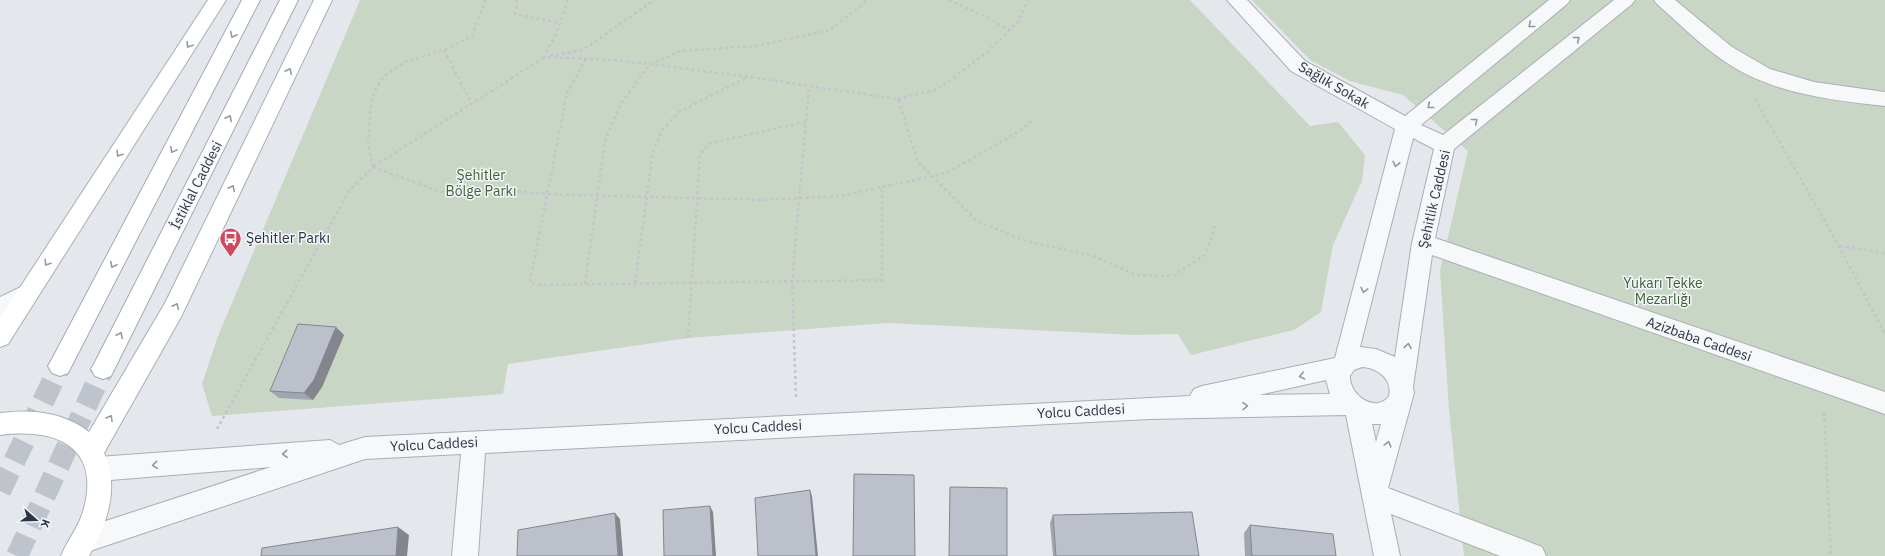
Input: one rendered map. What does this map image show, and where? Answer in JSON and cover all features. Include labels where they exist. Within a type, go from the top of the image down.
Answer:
[{"type":"street","points":[[0,337],[217,0]]},
{"type":"street","points":[[60,366],[251,0]]},
{"type":"street","name":"İstiklal Caddesi","points":[[103,370],[288,0]]},
{"type":"street","points":[[94,460],[174,310],[323,0]]},
{"type":"street","name":"Sağlık Sokak","points":[[1236,0],[1298,66],[1406,126],[1445,145]]},
{"type":"street","points":[[1386,556],[1374,495],[1353,406],[1339,389],[1337,374],[1343,365],[1406,126],[1561,0]]},
{"type":"street","name":"Şehitlik Caddesi","points":[[1374,495],[1400,394],[1423,243],[1445,145],[1626,0]]},
{"type":"street","points":[[1664,0],[1729,54],[1747,66],[1794,85],[1819,91],[1885,99]]},
{"type":"street","name":"Azizbaba Caddesi","points":[[1423,243],[1885,403]]},
{"type":"street","points":[[0,308],[27,293]]},
{"type":"street","points":[[1343,365],[1361,356],[1372,358],[1382,362],[1398,376],[1400,394],[1393,409],[1385,413],[1375,414],[1353,406]]},
{"type":"street","name":"Yolcu Caddesi","points":[[1150,408],[1343,365]]},
{"type":"street","name":"Yolcu Caddesi","points":[[94,460],[199,461],[366,448],[1150,408],[1353,406]]},
{"type":"street","points":[[2,422],[30,421],[60,427],[76,436],[94,460],[100,484],[97,505],[79,548]]},
{"type":"street","points":[[465,556],[474,442]]},
{"type":"street","name":"Yolcu Caddesi","points":[[79,548],[366,448]]},
{"type":"street","points":[[1374,495],[1533,556]]},
{"type":"path","points":[[373,167],[368,146],[370,112],[374,92],[383,77],[405,62],[444,50],[472,36],[485,0]]},
{"type":"path","points":[[517,0],[515,14],[560,23]]},
{"type":"path","points":[[544,57],[560,23],[568,0]]},
{"type":"path","points":[[199,461],[349,191],[373,167],[544,57],[583,50],[654,0]]},
{"type":"path","points":[[585,284],[605,141],[620,105],[648,65],[680,51],[756,46],[830,30],[864,3],[865,0]]},
{"type":"path","points":[[949,0],[991,19],[1010,30]]},
{"type":"path","points":[[544,57],[586,59],[648,65],[749,77],[898,99],[938,89],[986,53],[1018,22],[1028,0]]},
{"type":"path","points":[[444,50],[472,104]]},
{"type":"path","points":[[586,59],[567,93],[546,194],[530,282],[537,285],[882,280],[882,187]]},
{"type":"path","points":[[635,283],[653,151],[663,129],[679,112],[749,77]]},
{"type":"path","points":[[797,426],[792,281],[809,87]]},
{"type":"path","points":[[1752,95],[1839,246],[1885,334]]},
{"type":"path","points":[[898,99],[918,162],[977,221],[1026,241],[1094,256],[1136,275],[1173,276],[1205,255],[1216,223]]},
{"type":"path","points":[[373,167],[441,192],[474,187],[546,194],[763,200],[841,196],[946,173],[1014,135],[1034,118]]},
{"type":"path","points":[[688,338],[700,154],[710,143],[806,122]]},
{"type":"path","points":[[1839,246],[1885,254]]},
{"type":"path","points":[[1823,382],[1831,556]]},
{"type":"green space","name":"Şehitler Bölge Parkı","points":[[360,0],[1190,0],[1310,126],[1338,122],[1365,155],[1362,181],[1333,245],[1321,312],[1294,330],[1191,355],[1178,334],[1136,335],[888,323],[688,338],[508,364],[503,394],[212,416],[202,384],[218,336]]},
{"type":"green space","name":"Yukarı Tekke Mezarlığı","points":[[1252,0],[1885,0],[1885,556],[1464,556],[1449,410],[1440,271],[1468,151],[1403,95],[1350,81],[1310,60]]},
{"type":"building","points":[[298,324],[336,327],[314,380],[304,393],[270,391]]},
{"type":"building","points":[[854,474],[914,475],[915,556],[853,556]]},
{"type":"building","points":[[950,487],[1007,488],[1007,556],[949,556]]},
{"type":"building","points":[[810,490],[816,556],[758,556],[755,498]]},
{"type":"building","points":[[710,506],[713,556],[664,556],[663,510]]},
{"type":"building","points":[[1192,512],[1199,556],[1056,556],[1053,515]]},
{"type":"building","points":[[615,513],[618,556],[517,556],[518,530]]},
{"type":"building","points":[[1250,525],[1333,534],[1336,556],[1252,556]]},
{"type":"building","points":[[398,527],[396,556],[261,556],[262,548]]},
{"type":"tunnel","points":[[0,491],[60,366]]},
{"type":"tunnel","points":[[17,556],[103,369]]},
{"type":"place","name":"Şehitler Parkı","points":[[231,258]]}]
